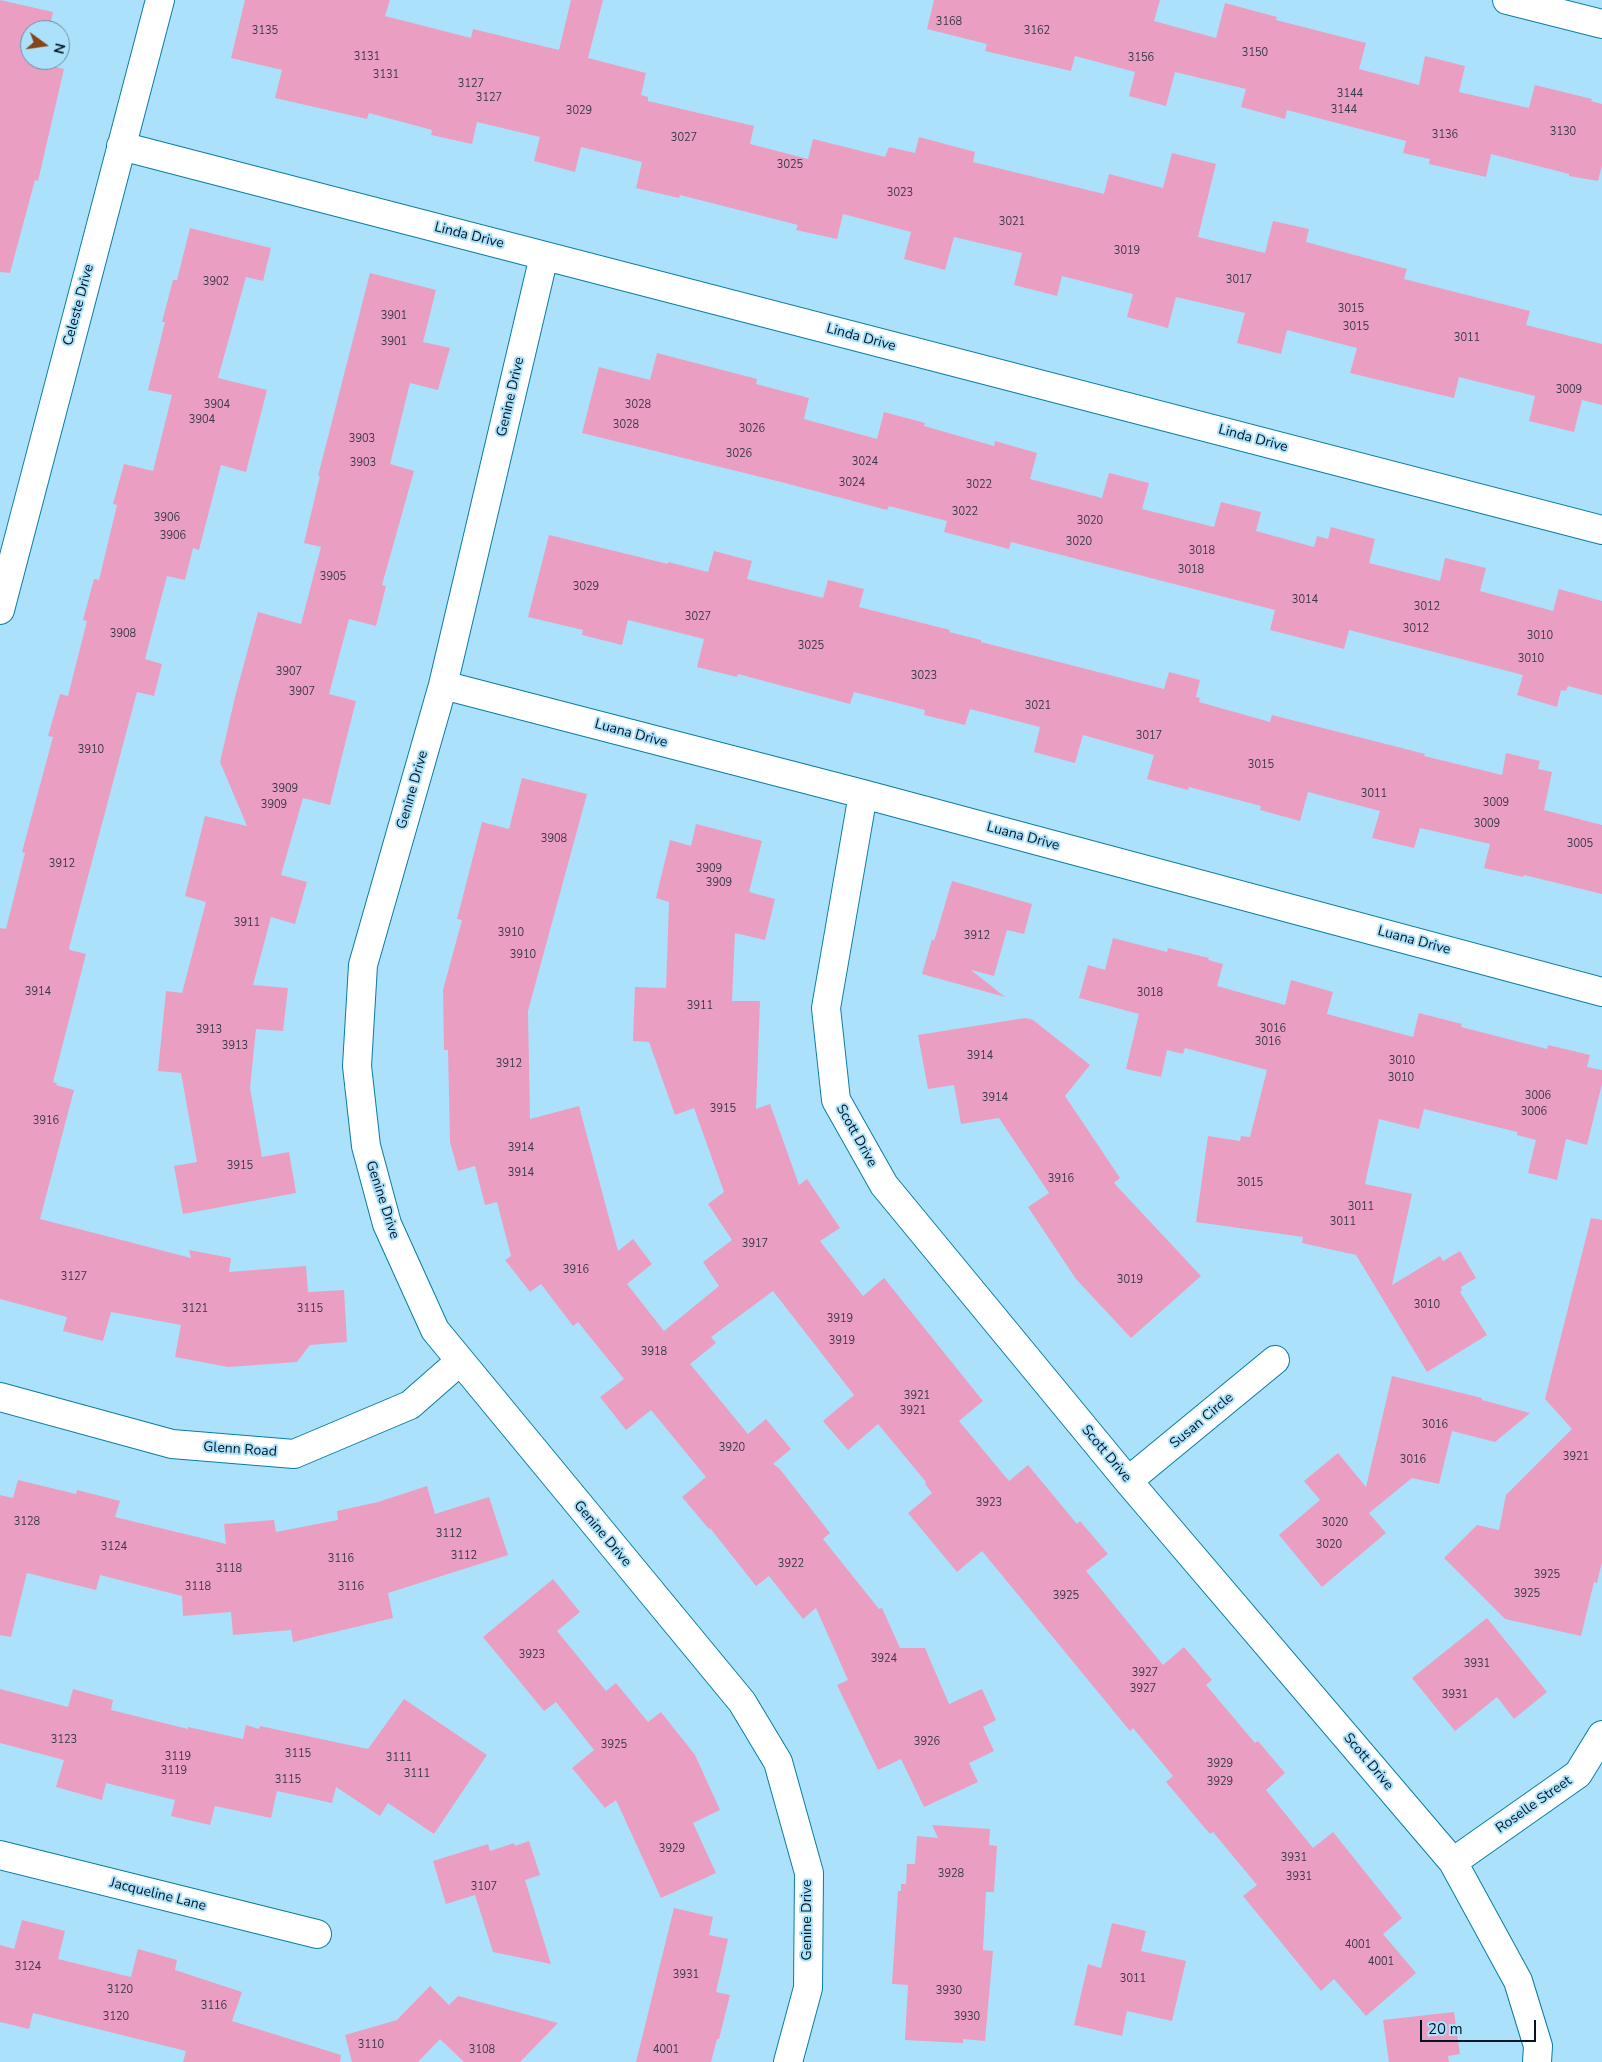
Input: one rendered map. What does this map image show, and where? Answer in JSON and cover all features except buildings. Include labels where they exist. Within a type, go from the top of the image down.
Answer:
[{"type":"street","name":"Celeste Drive","points":[[0,610],[160,0]]},
{"type":"street","points":[[1507,0],[1602,24]]},
{"type":"street","name":"Linda Drive","points":[[121,146],[1602,530]]},
{"type":"street","name":"Genine Drive","points":[[544,256],[442,685],[363,965],[357,1066],[366,1146],[387,1224],[435,1330],[459,1362],[742,1702],[778,1762],[809,1873],[808,1988],[788,2062]]},
{"type":"street","name":"Luana Drive","points":[[442,685],[863,794],[1602,992]]},
{"type":"street","name":"Scott Drive","points":[[863,794],[826,1008],[836,1100],[884,1184],[1128,1481],[1453,1862],[1518,1981],[1538,2046],[1537,2062]]},
{"type":"street","name":"Susan Circle","points":[[1128,1481],[1276,1360]]},
{"type":"street","name":"Glenn Road","points":[[0,1397],[172,1444],[294,1454],[410,1405],[459,1362]]},
{"type":"street","name":"Roselle Street","points":[[1453,1862],[1578,1774],[1602,1735]]},
{"type":"street","name":"Jacqueline Lane","points":[[0,1856],[317,1934]]}]
